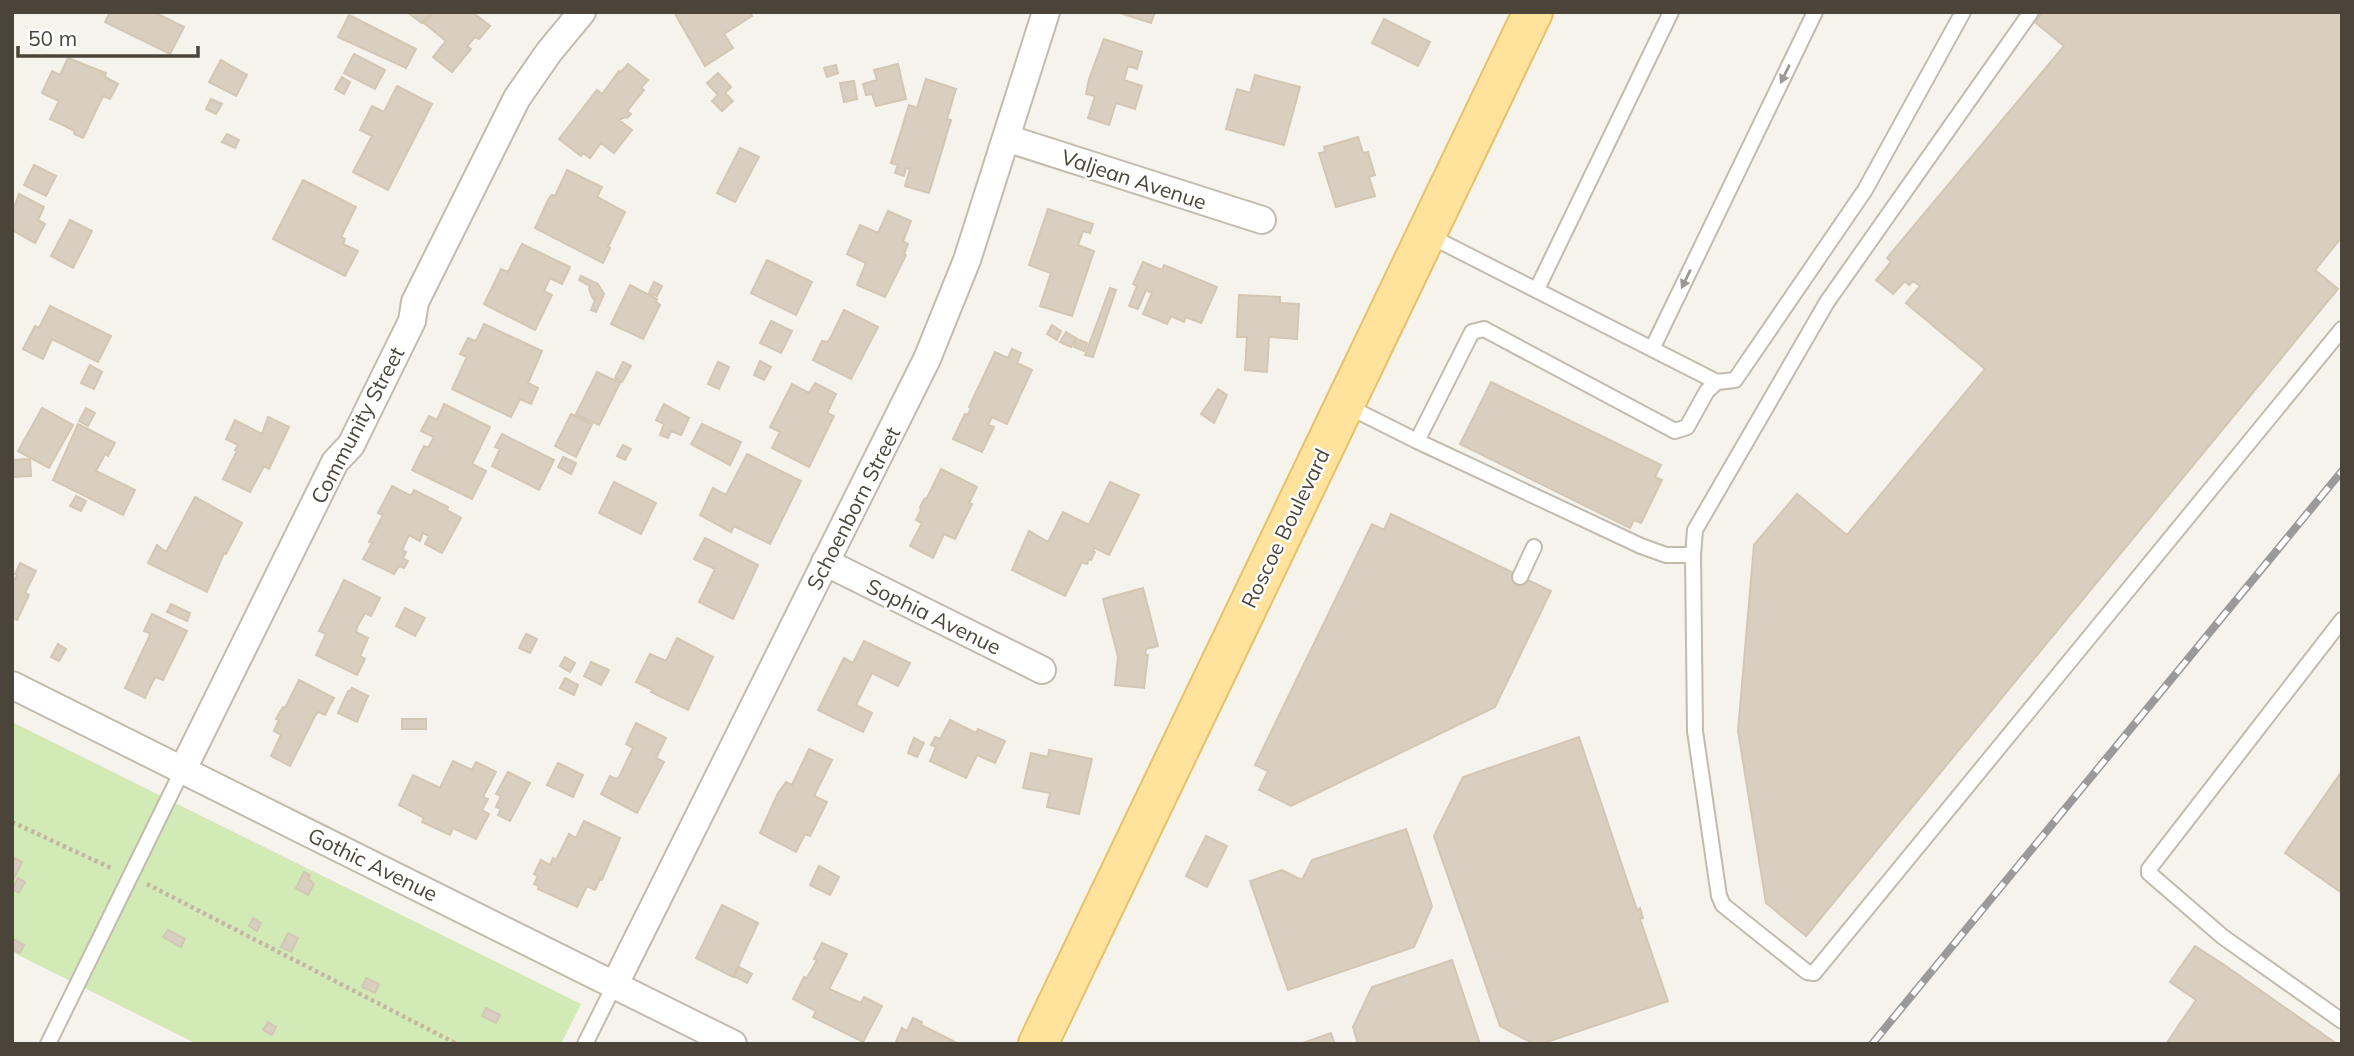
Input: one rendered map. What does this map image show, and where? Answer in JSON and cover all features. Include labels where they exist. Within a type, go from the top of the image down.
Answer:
[{"type":"main road","name":"Roscoe Boulevard","points":[[1038,1044],[1533,12]]},
{"type":"street","name":"Community Street","points":[[182,771],[335,462],[351,445],[412,321],[415,302],[517,99],[537,68],[582,12]]},
{"type":"street","name":"Schoenborn Street","points":[[615,984],[927,359],[967,260],[1046,12]]},
{"type":"street","name":"Valjean Avenue","points":[[1006,138],[1262,220]]},
{"type":"street","name":"Sophia Avenue","points":[[825,562],[1042,670]]},
{"type":"street","name":"Gothic Avenue","points":[[12,685],[733,1044]]},
{"type":"lane","points":[[1537,289],[1671,12]]},
{"type":"lane","points":[[1652,349],[1815,12]]},
{"type":"lane","points":[[1426,234],[1717,382],[1735,380],[1865,190],[1963,12]]},
{"type":"lane","points":[[2031,12],[1827,302],[1695,530],[1695,731],[1719,896],[1723,905],[1807,972],[1814,973],[2342,330]]},
{"type":"lane","points":[[1417,441],[1472,332],[1484,329],[1675,431],[1687,427],[1707,391],[1717,382]]},
{"type":"lane","points":[[1344,404],[1641,546],[1666,555],[1693,555]]},
{"type":"lane","points":[[1520,577],[1534,547]]},
{"type":"lane","points":[[2342,620],[2149,869],[2149,873],[2223,937],[2342,1021]]},
{"type":"lane","points":[[48,1044],[182,771]]},
{"type":"lane","points":[[585,1044],[615,984]]},
{"type":"path","points":[[12,822],[130,875],[457,1044]]},
{"type":"green space","points":[[12,722],[581,1004],[561,1044],[197,1044],[12,952]]},
{"type":"building","points":[[110,12],[154,12],[184,27],[170,54],[105,22]]},
{"type":"building","points":[[407,12],[430,12],[422,23]]},
{"type":"building","points":[[433,12],[472,12],[490,26],[479,39],[475,37],[467,46],[471,49],[452,72],[433,57],[446,41],[424,23]]},
{"type":"building","points":[[674,12],[750,12],[752,16],[724,34],[733,48],[705,66]]},
{"type":"building","points":[[1117,12],[1155,12],[1151,23]]},
{"type":"building","points":[[2043,12],[2342,12],[2342,237],[2315,270],[2338,289],[1806,936],[1766,903],[1738,731],[1754,545],[1797,494],[1847,535],[1985,369],[1906,303],[1920,286],[1913,281],[1909,285],[1905,281],[1893,294],[1876,280],[1891,262],[1887,258],[2064,46],[2035,22]]},
{"type":"building","points":[[349,15],[416,49],[406,68],[338,37]]},
{"type":"building","points":[[1384,19],[1430,42],[1418,66],[1372,43]]},
{"type":"building","points":[[1104,39],[1142,52],[1137,69],[1128,66],[1124,80],[1142,86],[1135,109],[1116,103],[1109,125],[1088,118],[1095,96],[1086,94]]},
{"type":"building","points":[[354,54],[385,70],[375,89],[344,73]]},
{"type":"building","points":[[68,58],[106,73],[105,77],[118,84],[110,99],[103,96],[83,138],[50,119],[59,101],[42,93],[52,71],[60,75]]},
{"type":"building","points":[[221,60],[247,75],[236,96],[209,82]]},
{"type":"building","points":[[628,64],[648,80],[641,88],[644,90],[627,111],[631,114],[619,120],[632,130],[614,153],[601,143],[590,158],[583,153],[581,156],[559,139],[597,90],[602,94],[619,71]]},
{"type":"building","points":[[898,64],[906,99],[876,106],[872,94],[866,95],[863,84],[877,80],[874,70]]},
{"type":"building","points":[[836,65],[838,73],[827,77],[824,68]]},
{"type":"building","points":[[718,73],[731,87],[725,93],[733,101],[722,111],[712,101],[718,95],[707,83]]},
{"type":"building","points":[[1255,75],[1300,87],[1284,145],[1226,129],[1237,89],[1250,93]]},
{"type":"building","points":[[342,77],[350,82],[344,94],[335,89]]},
{"type":"building","points":[[926,79],[956,89],[947,119],[951,120],[929,193],[905,186],[910,169],[906,168],[904,176],[895,173],[898,165],[891,163],[909,105],[917,108]]},
{"type":"building","points":[[854,81],[857,99],[844,102],[840,83]]},
{"type":"building","points":[[397,86],[432,104],[388,190],[353,172],[372,136],[360,130],[372,106],[384,112]]},
{"type":"building","points":[[211,99],[222,104],[216,114],[206,109]]},
{"type":"building","points":[[227,134],[239,140],[235,148],[222,142]]},
{"type":"building","points":[[1358,137],[1363,153],[1368,152],[1375,175],[1369,177],[1375,196],[1336,207],[1319,153],[1325,152],[1324,147]]},
{"type":"building","points":[[740,148],[759,157],[735,202],[717,193]]},
{"type":"building","points":[[34,165],[56,176],[46,196],[24,185]]},
{"type":"building","points":[[567,170],[602,187],[597,197],[625,212],[603,263],[535,228],[549,198],[555,196]]},
{"type":"building","points":[[303,180],[356,207],[341,237],[345,239],[343,244],[358,251],[345,276],[273,239]]},
{"type":"building","points":[[19,194],[44,207],[38,220],[45,224],[35,243],[12,230],[12,203],[15,205]]},
{"type":"building","points":[[1048,209],[1093,224],[1090,233],[1083,231],[1078,245],[1094,251],[1072,316],[1040,306],[1051,273],[1029,265]]},
{"type":"building","points":[[888,211],[911,221],[903,241],[908,244],[904,254],[906,255],[885,297],[857,285],[866,263],[847,254],[860,225],[878,233]]},
{"type":"building","points":[[70,220],[92,231],[73,268],[51,256]]},
{"type":"building","points":[[522,244],[570,267],[562,284],[550,278],[544,291],[552,295],[535,330],[484,304],[501,269],[508,272]]},
{"type":"building","points":[[767,260],[812,282],[796,315],[751,293]]},
{"type":"building","points":[[1143,262],[1162,270],[1164,265],[1217,287],[1201,323],[1186,317],[1184,322],[1171,316],[1167,324],[1143,314],[1152,293],[1146,290],[1138,309],[1129,306],[1137,286],[1133,284]]},
{"type":"building","points":[[581,276],[598,284],[604,294],[596,312],[591,310],[596,298],[593,299],[590,286],[579,280]]},
{"type":"building","points":[[654,282],[662,286],[657,296],[649,293]]},
{"type":"building","points":[[630,285],[657,299],[656,302],[660,305],[643,339],[611,324]]},
{"type":"building","points":[[1110,288],[1116,290],[1093,357],[1085,355]]},
{"type":"building","points":[[1239,295],[1280,297],[1280,303],[1299,304],[1297,339],[1269,337],[1267,372],[1245,370],[1247,337],[1237,337]]},
{"type":"building","points":[[50,306],[111,336],[98,362],[52,339],[43,359],[23,349],[35,326],[39,328]]},
{"type":"building","points":[[844,310],[878,327],[851,379],[813,360],[822,341],[827,342],[830,339]]},
{"type":"building","points":[[771,321],[792,331],[781,353],[760,343]]},
{"type":"building","points":[[484,324],[542,351],[528,383],[538,388],[531,404],[520,399],[511,417],[452,389],[467,357],[460,354],[468,338],[476,341]]},
{"type":"building","points":[[1052,325],[1061,331],[1057,340],[1047,334]]},
{"type":"building","points":[[1066,332],[1076,338],[1071,347],[1060,342]]},
{"type":"building","points":[[1077,339],[1087,343],[1084,351],[1074,347]]},
{"type":"building","points":[[1012,349],[1021,353],[1017,363],[1032,370],[1007,424],[992,417],[988,425],[994,427],[982,452],[953,439],[965,414],[968,415],[971,408],[969,407],[995,352],[1008,358]]},
{"type":"building","points":[[760,361],[771,367],[764,380],[754,375]]},
{"type":"building","points":[[623,362],[631,366],[622,382],[615,378]]},
{"type":"building","points":[[718,362],[729,367],[719,389],[708,384]]},
{"type":"building","points":[[90,365],[102,372],[94,389],[81,383]]},
{"type":"building","points":[[597,372],[620,383],[599,425],[576,414]]},
{"type":"building","points":[[1491,382],[1661,465],[1655,477],[1662,480],[1641,523],[1634,520],[1630,528],[1460,444]]},
{"type":"building","points":[[815,383],[836,394],[827,413],[834,416],[809,467],[772,448],[780,432],[770,427],[792,384],[809,393]]},
{"type":"building","points":[[1218,389],[1227,395],[1214,423],[1201,414]]},
{"type":"building","points":[[444,404],[490,427],[472,464],[486,471],[472,499],[412,470],[424,446],[428,448],[434,437],[421,431],[429,416],[437,420]]},
{"type":"building","points":[[664,404],[689,418],[681,435],[671,431],[668,438],[660,435],[664,424],[656,420]]},
{"type":"building","points":[[42,408],[73,425],[49,468],[18,451]]},
{"type":"building","points":[[86,408],[95,413],[88,426],[79,421]]},
{"type":"building","points":[[571,414],[592,424],[576,457],[555,446]]},
{"type":"building","points":[[268,417],[289,427],[269,469],[264,466],[250,492],[223,479],[238,445],[226,439],[235,420],[262,434]]},
{"type":"building","points":[[78,424],[115,443],[96,471],[135,490],[123,515],[53,480]]},
{"type":"building","points":[[702,424],[741,442],[730,465],[691,444]]},
{"type":"building","points":[[502,434],[554,460],[539,490],[492,466],[500,449],[495,447]]},
{"type":"building","points":[[623,445],[631,449],[625,460],[617,456]]},
{"type":"building","points":[[747,454],[801,481],[770,544],[734,526],[731,532],[700,515],[713,488],[726,495]]},
{"type":"building","points":[[563,457],[576,463],[571,474],[558,467]]},
{"type":"building","points":[[30,459],[31,476],[12,477],[12,460]]},
{"type":"building","points":[[941,469],[977,487],[955,539],[944,534],[933,558],[910,546],[922,523],[916,520],[920,507]]},
{"type":"building","points":[[614,482],[656,503],[641,534],[599,513]]},
{"type":"building","points":[[1110,482],[1139,495],[1109,555],[1095,548],[1091,560],[1089,559],[1087,564],[1082,562],[1065,596],[1012,570],[1029,531],[1048,542],[1063,512],[1089,525]]},
{"type":"building","points":[[392,486],[411,496],[414,490],[448,507],[447,510],[461,518],[442,553],[425,544],[429,536],[423,533],[420,541],[409,535],[402,550],[406,552],[403,558],[408,561],[404,568],[399,566],[394,574],[363,559],[383,515],[378,513]]},
{"type":"building","points":[[76,496],[86,501],[81,511],[70,506]]},
{"type":"building","points":[[195,497],[242,523],[226,554],[224,553],[207,592],[148,563],[157,545],[166,552]]},
{"type":"building","points":[[1391,514],[1551,591],[1495,707],[1291,806],[1259,790],[1268,771],[1255,765],[1372,524],[1384,530]]},
{"type":"building","points":[[705,538],[758,565],[733,619],[699,602],[715,569],[694,559]]},
{"type":"building","points":[[20,563],[36,571],[25,593],[29,595],[17,620],[12,617],[12,577],[15,579]]},
{"type":"building","points":[[344,580],[380,598],[371,616],[365,613],[357,627],[356,632],[368,638],[360,656],[365,659],[357,675],[316,655],[326,634],[319,631]]},
{"type":"building","points":[[1143,588],[1158,646],[1146,649],[1145,655],[1148,655],[1144,688],[1115,685],[1118,657],[1103,599]]},
{"type":"building","points":[[171,604],[190,613],[187,621],[167,612]]},
{"type":"building","points":[[405,608],[425,618],[415,636],[396,626]]},
{"type":"building","points":[[152,614],[187,631],[163,680],[155,677],[145,698],[125,688],[149,637],[150,633],[144,631]]},
{"type":"building","points":[[526,634],[537,639],[530,653],[519,648]]},
{"type":"building","points":[[677,638],[713,657],[688,710],[636,682],[650,654],[666,661]]},
{"type":"building","points":[[864,641],[910,663],[898,686],[872,673],[856,705],[872,713],[863,732],[818,710],[844,658],[853,663]]},
{"type":"building","points":[[58,644],[66,649],[59,661],[51,657]]},
{"type":"building","points":[[565,657],[575,663],[570,672],[560,666]]},
{"type":"building","points":[[591,662],[609,670],[601,685],[584,676]]},
{"type":"building","points":[[565,678],[578,685],[574,695],[560,688]]},
{"type":"building","points":[[299,680],[334,698],[325,715],[319,712],[316,714],[290,766],[271,756],[281,735],[274,731],[279,720],[276,719],[283,707],[285,708]]},
{"type":"building","points":[[352,688],[368,696],[357,722],[338,713]]},
{"type":"building","points":[[402,719],[426,719],[426,729],[402,729]]},
{"type":"building","points":[[950,720],[976,733],[978,729],[1005,741],[995,763],[977,755],[966,778],[930,761],[936,747],[931,745],[935,737],[940,739]]},
{"type":"building","points":[[636,723],[666,738],[656,758],[664,762],[637,813],[601,794],[610,776],[616,779],[619,777],[633,748],[626,744]]},
{"type":"building","points":[[1579,737],[1637,910],[1640,908],[1643,918],[1640,919],[1668,1001],[1541,1044],[1534,1044],[1500,1026],[1434,836],[1463,777]]},
{"type":"building","points":[[914,738],[924,743],[917,757],[908,753]]},
{"type":"building","points":[[809,749],[832,760],[814,796],[827,802],[810,836],[805,834],[796,852],[760,833],[778,793],[786,782],[792,785]]},
{"type":"building","points":[[1049,750],[1092,759],[1079,814],[1047,807],[1050,793],[1023,788],[1031,753],[1048,757]]},
{"type":"building","points":[[453,761],[472,770],[476,762],[496,772],[483,797],[488,799],[482,810],[489,814],[476,839],[453,828],[450,835],[422,822],[424,818],[399,805],[413,775],[440,788]]},
{"type":"building","points":[[558,763],[583,775],[573,797],[547,785]]},
{"type":"building","points":[[2342,771],[2342,893],[2285,853]]},
{"type":"building","points":[[508,772],[530,783],[510,821],[498,815],[501,809],[496,807],[501,796],[496,794]]},
{"type":"building","points":[[584,821],[620,838],[602,880],[600,879],[595,890],[587,886],[577,907],[538,889],[539,886],[534,884],[538,876],[534,874],[541,860],[550,865],[553,858],[556,860],[569,834],[576,838]]},
{"type":"building","points":[[1406,829],[1432,906],[1414,947],[1288,990],[1250,881],[1282,870],[1302,880],[1312,860]]},
{"type":"building","points":[[1206,836],[1227,846],[1207,887],[1186,876]]},
{"type":"building","points":[[15,858],[22,862],[12,882],[12,863]]},
{"type":"building","points":[[819,866],[839,877],[830,895],[810,885]]},
{"type":"building","points":[[304,872],[310,875],[308,879],[314,884],[308,895],[296,888]]},
{"type":"building","points":[[18,878],[25,882],[19,893],[12,889]]},
{"type":"building","points":[[722,905],[758,923],[733,977],[696,958]]},
{"type":"building","points":[[253,918],[261,923],[257,931],[249,926]]},
{"type":"building","points":[[168,930],[185,939],[181,947],[163,937]]},
{"type":"building","points":[[288,933],[298,938],[291,952],[281,947]]},
{"type":"building","points":[[13,939],[24,945],[20,953],[12,949]]},
{"type":"building","points":[[822,943],[847,954],[829,989],[861,1003],[864,997],[882,1006],[863,1042],[813,1017],[816,1011],[793,999],[804,977],[807,978],[817,960],[814,959]]},
{"type":"building","points":[[2195,946],[2337,1044],[2166,1044],[2196,1000],[2170,982]]},
{"type":"building","points":[[1452,960],[1480,1044],[1358,1044],[1353,1027],[1372,987]]},
{"type":"building","points":[[739,967],[752,974],[747,983],[734,976]]},
{"type":"building","points":[[366,978],[379,984],[375,993],[362,987]]},
{"type":"building","points":[[486,1008],[500,1015],[496,1023],[482,1016]]},
{"type":"building","points":[[913,1018],[922,1022],[921,1025],[959,1044],[895,1044],[902,1028],[907,1031]]},
{"type":"building","points":[[268,1022],[276,1027],[272,1035],[263,1030]]},
{"type":"building","points":[[1331,1033],[1335,1044],[1300,1044]]},
{"type":"railway","points":[[1872,1044],[2342,471]]}]
